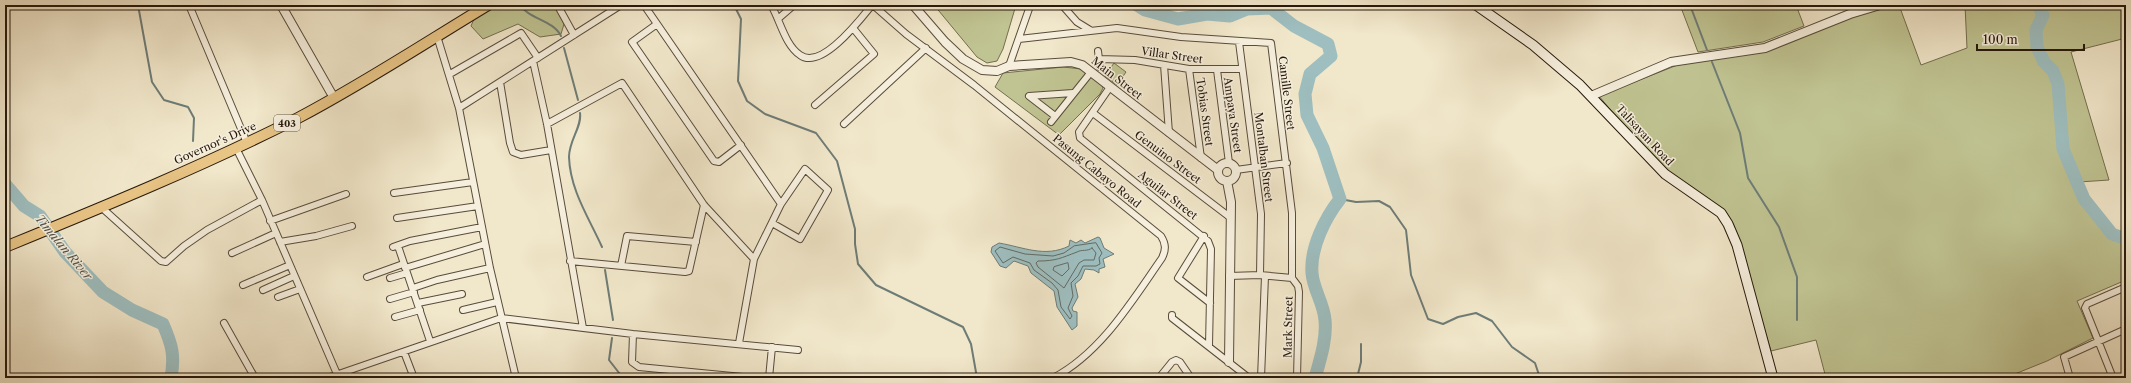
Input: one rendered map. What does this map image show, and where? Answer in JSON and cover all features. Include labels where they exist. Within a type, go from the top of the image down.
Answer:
[{"type":"main road","name":"Governor's Drive","points":[[5,247],[43,232],[247,143],[334,98],[488,5]]},
{"type":"main road","name":"Talisayan Road","points":[[1476,5],[1533,45],[1591,96],[1654,164],[1678,183],[1713,206],[1728,224],[1737,245],[1773,378]]},
{"type":"street","points":[[189,5],[247,143]]},
{"type":"street","points":[[281,5],[334,98]]},
{"type":"street","points":[[559,5],[558,6],[574,35]]},
{"type":"street","points":[[459,108],[621,5]]},
{"type":"street","points":[[644,5],[781,204]]},
{"type":"street","points":[[771,5],[779,18],[790,45],[800,56],[810,59],[819,58],[853,28],[873,5]]},
{"type":"street","points":[[779,18],[794,5]]},
{"type":"street","name":"Pasung Cabayo Road","points":[[873,5],[906,34],[926,48],[1107,192],[1161,236],[1164,241],[1165,253],[1121,317],[1107,334],[1066,372],[1053,378]]},
{"type":"street","name":"Main Street","points":[[913,5],[945,42],[964,59],[982,70],[1003,70],[1009,66],[1076,62],[1092,72],[1218,170],[1220,176],[1227,181],[1231,202],[1229,362]]},
{"type":"street","points":[[1009,66],[1030,6],[1048,5]]},
{"type":"street","points":[[1062,5],[1077,22],[1092,31]]},
{"type":"street","points":[[1591,96],[1671,62],[1765,48],[1850,14],[1880,5]]},
{"type":"street","points":[[657,24],[632,42],[714,161],[719,162],[741,145]]},
{"type":"street","points":[[815,105],[874,54],[853,28]]},
{"type":"street","name":"Camille Street","points":[[1019,39],[1117,28],[1239,42],[1271,43],[1287,163],[1292,214],[1292,278]]},
{"type":"street","points":[[450,74],[521,33],[535,60],[583,328]]},
{"type":"street","points":[[437,36],[450,74],[459,108],[497,302],[516,378]]},
{"type":"street","name":"Montalban Street","points":[[1239,42],[1257,166],[1261,214],[1263,275],[1261,378]]},
{"type":"street","points":[[844,124],[926,48]]},
{"type":"street","points":[[1098,51],[1100,67]]},
{"type":"street","name":"Villar Street","points":[[1099,59],[1135,60],[1189,69],[1242,69]]},
{"type":"street","points":[[1164,65],[1169,133]]},
{"type":"street","name":"Tobias Street","points":[[1189,69],[1201,158]]},
{"type":"street","name":"Ampaya Street","points":[[1216,70],[1230,163]]},
{"type":"street","points":[[1052,122],[1073,93],[1092,72]]},
{"type":"street","points":[[500,82],[510,143],[513,152],[521,155],[551,150]]},
{"type":"street","points":[[547,124],[622,83],[704,205],[754,259]]},
{"type":"street","name":"Aguilar Street","points":[[1110,87],[1079,132],[1080,138],[1204,236]]},
{"type":"street","points":[[1055,116],[1028,96],[1073,93]]},
{"type":"street","name":"Genuino Street","points":[[1093,113],[1231,218]]},
{"type":"street","points":[[236,148],[262,200],[337,374]]},
{"type":"street","points":[[1218,170],[1221,165],[1230,163],[1236,170]]},
{"type":"street","points":[[1236,170],[1287,163]]},
{"type":"street","points":[[739,343],[754,259],[781,204],[804,169],[828,190],[800,239],[772,224]]},
{"type":"street","points":[[1227,181],[1233,179],[1236,170]]},
{"type":"street","points":[[394,193],[473,182]]},
{"type":"street","points":[[270,220],[346,194]]},
{"type":"street","points":[[101,206],[161,261],[166,262],[184,246],[207,230],[262,200]]},
{"type":"street","points":[[570,261],[684,272],[689,271],[704,205]]},
{"type":"street","points":[[397,218],[478,206]]},
{"type":"street","points":[[280,242],[316,236],[352,226]]},
{"type":"street","points":[[430,341],[414,290],[395,246],[410,241],[482,228]]},
{"type":"street","points":[[232,253],[276,233]]},
{"type":"street","points":[[621,266],[627,236],[696,242]]},
{"type":"street","points":[[1209,346],[1210,303],[1211,249],[1204,236],[1178,278],[1210,303]]},
{"type":"street","points":[[367,277],[405,268],[485,244]]},
{"type":"street","points":[[243,285],[290,265]]},
{"type":"street","points":[[390,278],[405,268]]},
{"type":"street","points":[[390,299],[436,280],[490,268]]},
{"type":"street","points":[[1229,276],[1263,275],[1292,278]]},
{"type":"street","points":[[263,290],[294,276]]},
{"type":"street","name":"Mark Street","points":[[1292,278],[1298,286],[1299,292],[1297,378]]},
{"type":"street","points":[[2113,378],[2099,340],[2085,310],[2087,304],[2126,287]]},
{"type":"street","points":[[278,297],[300,289]]},
{"type":"street","points":[[418,302],[462,294]]},
{"type":"street","points":[[463,310],[497,302]]},
{"type":"street","points":[[395,317],[420,310]]},
{"type":"street","points":[[1172,315],[1172,318],[1249,378]]},
{"type":"street","points":[[327,378],[404,352],[430,341],[501,318],[633,334],[739,343],[798,350]]},
{"type":"street","points":[[224,323],[255,378]]},
{"type":"street","points":[[2070,378],[2064,358],[2099,340],[2126,329]]},
{"type":"street","points":[[633,334],[632,362],[639,367],[752,378]]},
{"type":"street","points":[[769,378],[772,347]]},
{"type":"street","points":[[404,352],[414,378]]},
{"type":"street","points":[[1159,378],[1172,362],[1176,360],[1191,378]]},
{"type":"street","points":[[1066,372],[1070,378]]},
{"type":"green space","points":[[480,5],[555,5],[564,24],[561,34],[540,37],[518,24],[483,39],[471,26]]},
{"type":"green space","points":[[934,5],[1016,5],[1003,49],[997,61],[987,63],[977,57]]},
{"type":"green space","points":[[1680,5],[1796,5],[1804,26],[1763,42],[1698,52]]},
{"type":"green space","points":[[1899,5],[1921,65],[1967,48],[1965,5],[2034,5],[2042,14],[2034,30],[2036,47],[2042,62],[2052,73],[2056,84],[2061,149],[2082,200],[2112,235],[2126,241],[2126,280],[2077,301],[2093,338],[2047,361],[2005,378],[1826,378],[1816,340],[1771,351],[1757,305],[1725,214],[1709,200],[1658,164],[1599,96],[1680,64],[1762,52],[1855,16]]},
{"type":"green space","points":[[2041,5],[2126,5],[2126,38],[2071,52],[2109,180],[2079,182],[2066,149],[2061,84],[2053,67],[2044,58],[2040,48],[2038,36],[2046,11]]},
{"type":"green space","points":[[1114,63],[1126,72],[1117,85],[1105,76]]},
{"type":"green space","points":[[1063,67],[1082,69],[1101,84],[1103,88],[1100,94],[1059,135],[995,87],[1003,73]]},
{"type":"water","points":[[1098,237],[1100,238],[1104,248],[1114,254],[1103,259],[1105,267],[1099,269],[1099,273],[1094,270],[1085,269],[1081,279],[1075,284],[1078,297],[1072,308],[1073,311],[1077,312],[1077,326],[1072,330],[1057,307],[1054,291],[1031,273],[1028,266],[1014,261],[1006,268],[1000,266],[991,252],[992,247],[999,243],[1034,250],[1051,251],[1069,246],[1070,240],[1076,243],[1081,240],[1085,243]]},
{"type":"waterway","points":[[138,5],[152,82],[164,100],[188,107],[194,118],[193,141]]},
{"type":"waterway","points":[[520,5],[529,14],[552,26],[561,36]]},
{"type":"waterway","points":[[734,5],[741,19],[738,81],[747,101],[765,114],[816,133],[837,161],[855,229],[855,244],[858,264],[876,285],[963,327],[971,344],[977,378]]},
{"type":"waterway","points":[[1137,5],[1145,10],[1178,19],[1207,14],[1230,16],[1247,9],[1271,8],[1294,26],[1328,44],[1331,56],[1310,74],[1305,94],[1307,115],[1323,148],[1340,199],[1324,224],[1313,254],[1312,273],[1314,285],[1323,308],[1325,327],[1323,349],[1315,378]]},
{"type":"waterway","points":[[1690,5],[1707,50]]},
{"type":"waterway","points":[[2038,5],[2043,15],[2036,30],[2037,47],[2044,62],[2053,71],[2058,84],[2063,149],[2084,199],[2112,234],[2126,239]]},
{"type":"waterway","points":[[564,48],[578,100]]},
{"type":"waterway","points":[[1712,62],[1740,133],[1748,178],[1779,227],[1797,277],[1797,320]]},
{"type":"waterway","points":[[580,113],[579,123],[571,145],[569,157],[570,169],[576,192],[602,247]]},
{"type":"waterway","name":"Timalan River","points":[[5,184],[24,206],[40,216],[65,252],[103,292],[132,310],[163,324],[169,338],[173,356],[171,378]]},
{"type":"waterway","points":[[1340,199],[1356,202],[1379,201],[1390,207],[1406,230],[1411,275],[1428,319],[1443,324],[1458,317],[1476,313],[1492,321],[1512,347],[1535,363],[1540,378]]},
{"type":"waterway","points":[[605,270],[613,320]]},
{"type":"waterway","points":[[612,338],[609,360],[623,378]]},
{"type":"waterway","points":[[1357,378],[1361,362],[1361,344]]}]
